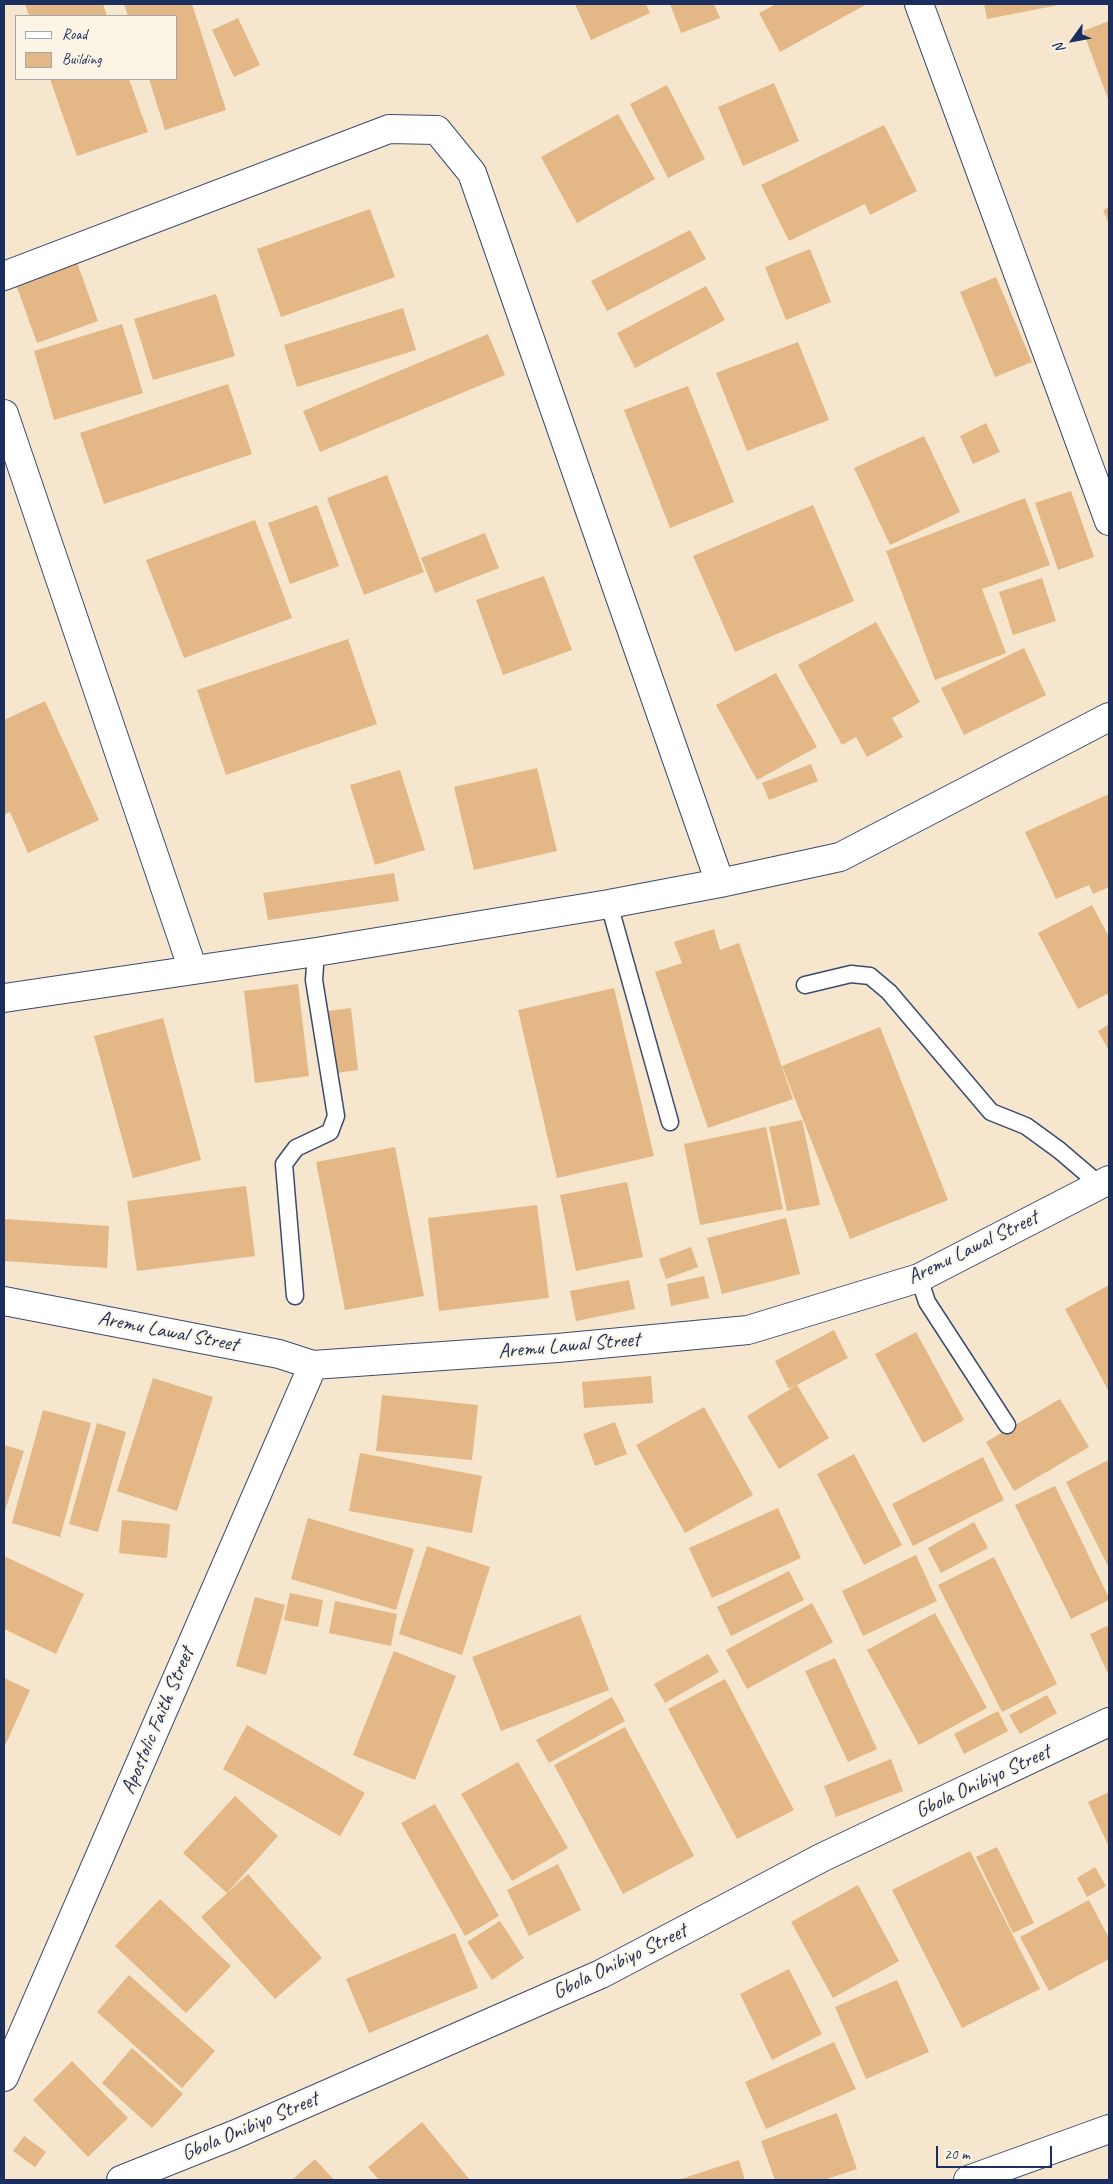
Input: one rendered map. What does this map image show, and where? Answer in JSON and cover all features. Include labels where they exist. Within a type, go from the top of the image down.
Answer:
[{"type":"street","points":[[919,4],[1109,521]]},
{"type":"street","points":[[4,276],[390,129],[437,130],[472,173],[720,883]]},
{"type":"street","points":[[4,414],[193,970]]},
{"type":"street","points":[[4,998],[316,952],[609,904],[720,883],[840,857],[1109,716]]},
{"type":"street","name":"Aremu Lawal Street","points":[[4,1301],[279,1354],[313,1365],[558,1348],[748,1330],[919,1278],[1105,1182]]},
{"type":"street","name":"Apostolic Faith Street","points":[[4,2077],[10,2046],[313,1365]]},
{"type":"street","name":"Gbola Onibiyo Street","points":[[121,2180],[236,2134],[601,1974],[823,1857],[1109,1722]]},
{"type":"street","points":[[968,2180],[1109,2129]]},
{"type":"lane","points":[[609,904],[670,1122]]},
{"type":"lane","points":[[294,1296],[284,1164],[296,1148],[330,1132],[336,1116],[314,980],[316,952]]},
{"type":"lane","points":[[805,985],[851,974],[870,976],[889,992],[991,1112],[1026,1126],[1105,1182]]},
{"type":"lane","points":[[919,1278],[927,1302],[1007,1426]]},
{"type":"building","points":[[25,4],[103,4],[107,15],[29,15]]},
{"type":"building","points":[[124,4],[192,4],[226,110],[165,130],[149,80],[178,80],[178,15],[128,15]]},
{"type":"building","points":[[575,4],[646,4],[650,13],[591,40]]},
{"type":"building","points":[[670,4],[714,4],[720,18],[681,33]]},
{"type":"building","points":[[776,4],[867,4],[780,52],[759,13]]},
{"type":"building","points":[[984,4],[1059,4],[1059,5],[987,19]]},
{"type":"building","points":[[238,18],[260,65],[234,77],[212,30]]},
{"type":"building","points":[[1109,21],[1109,102],[1083,31]]},
{"type":"building","points":[[50,80],[129,80],[148,132],[77,156]]},
{"type":"building","points":[[774,83],[799,141],[743,166],[718,107]]},
{"type":"building","points":[[667,85],[705,159],[668,178],[630,104]]},
{"type":"building","points":[[618,114],[655,179],[577,223],[541,157]]},
{"type":"building","points":[[884,125],[917,191],[870,215],[865,204],[789,241],[761,185]]},
{"type":"building","points":[[1109,207],[1109,224],[1103,210]]},
{"type":"building","points":[[370,209],[395,277],[281,317],[257,249]]},
{"type":"building","points":[[690,230],[706,259],[607,311],[591,281]]},
{"type":"building","points":[[810,249],[831,302],[786,320],[765,267]]},
{"type":"building","points":[[74,254],[98,321],[37,343],[13,276]]},
{"type":"building","points":[[996,277],[1032,362],[995,377],[960,292]]},
{"type":"building","points":[[706,286],[725,320],[635,368],[617,333]]},
{"type":"building","points":[[216,294],[235,356],[153,380],[134,319]]},
{"type":"building","points":[[403,308],[416,350],[297,387],[284,345]]},
{"type":"building","points":[[122,324],[143,393],[54,420],[34,351]]},
{"type":"building","points":[[488,334],[505,375],[320,452],[303,411]]},
{"type":"building","points":[[798,342],[829,420],[747,451],[716,373]]},
{"type":"building","points":[[228,384],[252,454],[104,504],[80,433]]},
{"type":"building","points":[[688,386],[734,502],[670,528],[624,410]]},
{"type":"building","points":[[986,423],[1000,452],[973,464],[960,436]]},
{"type":"building","points":[[924,436],[960,512],[890,545],[854,468]]},
{"type":"building","points":[[387,475],[424,572],[364,595],[327,498]]},
{"type":"building","points":[[1071,491],[1094,557],[1058,570],[1035,503]]},
{"type":"building","points":[[1025,498],[1050,565],[982,589],[1006,653],[935,680],[886,551]]},
{"type":"building","points":[[317,505],[339,566],[290,584],[268,523]]},
{"type":"building","points":[[813,505],[854,601],[735,652],[693,556]]},
{"type":"building","points":[[255,520],[292,618],[184,658],[146,560]]},
{"type":"building","points":[[485,533],[499,568],[435,593],[421,558]]},
{"type":"building","points":[[544,576],[572,650],[503,675],[476,600]]},
{"type":"building","points":[[1042,578],[1056,621],[1013,635],[999,592]]},
{"type":"building","points":[[876,622],[920,702],[892,718],[903,737],[867,757],[856,737],[842,745],[798,665]]},
{"type":"building","points":[[348,639],[377,724],[226,775],[197,690]]},
{"type":"building","points":[[1024,648],[1046,695],[964,735],[941,688]]},
{"type":"building","points":[[776,673],[817,747],[757,780],[716,705]]},
{"type":"building","points":[[45,701],[99,820],[28,853],[10,812],[4,815],[4,720]]},
{"type":"building","points":[[811,764],[818,781],[769,800],[762,783]]},
{"type":"building","points":[[537,768],[557,851],[474,870],[454,787]]},
{"type":"building","points":[[400,770],[425,850],[375,865],[350,785]]},
{"type":"building","points":[[1109,794],[1109,887],[1093,894],[1089,885],[1056,899],[1025,832]]},
{"type":"building","points":[[394,873],[399,901],[268,920],[263,893]]},
{"type":"building","points":[[1092,905],[1109,937],[1109,993],[1078,1009],[1038,933]]},
{"type":"building","points":[[714,929],[720,950],[739,943],[793,1099],[708,1128],[655,972],[682,963],[674,942]]},
{"type":"building","points":[[298,984],[309,1076],[255,1083],[244,991]]},
{"type":"building","points":[[614,988],[654,1156],[557,1178],[518,1010]]},
{"type":"building","points":[[351,1008],[358,1070],[336,1073],[328,1011]]},
{"type":"building","points":[[163,1018],[201,1160],[133,1178],[94,1036]]},
{"type":"building","points":[[1109,1024],[1109,1051],[1098,1031]]},
{"type":"building","points":[[880,1027],[948,1200],[850,1239],[782,1066]]},
{"type":"building","points":[[802,1120],[820,1205],[787,1211],[769,1127]]},
{"type":"building","points":[[766,1127],[783,1209],[700,1225],[684,1144]]},
{"type":"building","points":[[395,1147],[424,1296],[345,1310],[316,1162]]},
{"type":"building","points":[[627,1182],[643,1257],[576,1271],[560,1195]]},
{"type":"building","points":[[246,1186],[255,1256],[137,1271],[127,1201]]},
{"type":"building","points":[[537,1205],[549,1298],[439,1311],[428,1218]]},
{"type":"building","points":[[786,1218],[800,1274],[722,1294],[707,1238]]},
{"type":"building","points":[[4,1219],[109,1226],[107,1268],[4,1261]]},
{"type":"building","points":[[691,1247],[698,1267],[666,1279],[659,1259]]},
{"type":"building","points":[[704,1276],[709,1298],[671,1306],[667,1284]]},
{"type":"building","points":[[629,1280],[635,1309],[576,1321],[570,1291]]},
{"type":"building","points":[[1109,1285],[1109,1392],[1065,1309]]},
{"type":"building","points":[[834,1330],[848,1358],[789,1389],[775,1361]]},
{"type":"building","points":[[916,1332],[964,1420],[923,1443],[875,1354]]},
{"type":"building","points":[[651,1376],[653,1403],[584,1408],[582,1382]]},
{"type":"building","points":[[153,1378],[213,1397],[177,1511],[117,1491]]},
{"type":"building","points":[[797,1385],[829,1438],[779,1469],[747,1416]]},
{"type":"building","points":[[382,1395],[478,1405],[472,1460],[376,1451]]},
{"type":"building","points":[[1060,1399],[1089,1447],[1014,1491],[986,1442]]},
{"type":"building","points":[[704,1407],[753,1495],[685,1533],[636,1445]]},
{"type":"building","points":[[43,1410],[91,1423],[60,1537],[12,1523]]},
{"type":"building","points":[[615,1422],[627,1454],[595,1466],[583,1434]]},
{"type":"building","points":[[97,1423],[126,1432],[98,1532],[69,1524]]},
{"type":"building","points":[[4,1445],[24,1451],[4,1514]]},
{"type":"building","points":[[360,1453],[482,1476],[472,1533],[349,1511]]},
{"type":"building","points":[[854,1454],[902,1545],[864,1565],[817,1474]]},
{"type":"building","points":[[983,1457],[1004,1500],[913,1546],[892,1504]]},
{"type":"building","points":[[1108,1460],[1109,1463],[1109,1568],[1066,1482]]},
{"type":"building","points":[[1055,1486],[1109,1598],[1109,1600],[1071,1619],[1015,1505]]},
{"type":"building","points":[[778,1508],[801,1558],[712,1598],[689,1548]]},
{"type":"building","points":[[308,1518],[414,1549],[396,1610],[291,1579]]},
{"type":"building","points":[[122,1520],[170,1524],[167,1558],[119,1553]]},
{"type":"building","points":[[974,1522],[988,1548],[941,1573],[928,1548]]},
{"type":"building","points":[[427,1546],[490,1567],[462,1655],[399,1634]]},
{"type":"building","points":[[916,1555],[937,1601],[863,1636],[842,1591]]},
{"type":"building","points":[[4,1556],[84,1594],[56,1654],[4,1629]]},
{"type":"building","points":[[994,1557],[1057,1684],[1002,1712],[938,1585]]},
{"type":"building","points":[[789,1571],[804,1600],[731,1636],[717,1607]]},
{"type":"building","points":[[290,1593],[323,1600],[318,1627],[284,1620]]},
{"type":"building","points":[[255,1597],[285,1605],[266,1675],[236,1666]]},
{"type":"building","points":[[335,1601],[397,1614],[391,1646],[329,1633]]},
{"type":"building","points":[[812,1603],[833,1642],[747,1689],[726,1650]]},
{"type":"building","points":[[935,1613],[987,1708],[919,1745],[867,1650]]},
{"type":"building","points":[[580,1615],[609,1690],[501,1731],[472,1657]]},
{"type":"building","points":[[1109,1625],[1109,1676],[1090,1634]]},
{"type":"building","points":[[394,1651],[456,1676],[415,1780],[353,1755]]},
{"type":"building","points":[[708,1654],[719,1672],[665,1703],[654,1684]]},
{"type":"building","points":[[835,1658],[877,1749],[848,1762],[805,1671]]},
{"type":"building","points":[[4,1678],[30,1690],[4,1748]]},
{"type":"building","points":[[725,1679],[794,1810],[737,1839],[668,1709]]},
{"type":"building","points":[[1047,1695],[1057,1713],[1020,1734],[1009,1715]]},
{"type":"building","points":[[612,1697],[625,1721],[549,1763],[536,1740]]},
{"type":"building","points":[[998,1711],[1008,1731],[964,1754],[954,1734]]},
{"type":"building","points":[[247,1725],[365,1793],[340,1836],[223,1769]]},
{"type":"building","points":[[625,1727],[694,1856],[623,1894],[554,1765]]},
{"type":"building","points":[[891,1759],[903,1791],[836,1817],[824,1786]]},
{"type":"building","points":[[518,1762],[568,1848],[512,1881],[461,1794]]},
{"type":"building","points":[[1109,1792],[1109,1847],[1088,1802]]},
{"type":"building","points":[[235,1796],[278,1836],[227,1893],[183,1853]]},
{"type":"building","points":[[435,1804],[499,1916],[465,1936],[401,1823]]},
{"type":"building","points":[[997,1847],[1034,1923],[1013,1933],[976,1857]]},
{"type":"building","points":[[970,1851],[1040,1989],[962,2028],[892,1890]]},
{"type":"building","points":[[558,1864],[581,1910],[529,1936],[507,1890]]},
{"type":"building","points":[[1095,1867],[1106,1886],[1087,1897],[1077,1878]]},
{"type":"building","points":[[248,1874],[322,1958],[275,1999],[201,1917]]},
{"type":"building","points":[[858,1885],[899,1961],[833,1998],[791,1922]]},
{"type":"building","points":[[160,1899],[231,1966],[186,2013],[115,1946]]},
{"type":"building","points":[[1089,1900],[1109,1938],[1109,1959],[1049,1991],[1020,1937]]},
{"type":"building","points":[[500,1921],[524,1958],[492,1980],[467,1942]]},
{"type":"building","points":[[455,1933],[478,1988],[369,2033],[346,1979]]},
{"type":"building","points":[[789,1969],[822,2034],[772,2060],[740,1994]]},
{"type":"building","points":[[129,1975],[215,2051],[182,2088],[97,2012]]},
{"type":"building","points":[[897,1980],[929,2052],[866,2079],[835,2007]]},
{"type":"building","points":[[834,2042],[856,2089],[766,2129],[745,2082]]},
{"type":"building","points":[[132,2048],[183,2094],[152,2128],[102,2083]]},
{"type":"building","points":[[72,2061],[128,2118],[88,2157],[33,2100]]},
{"type":"building","points":[[837,2113],[857,2169],[824,2180],[775,2180],[761,2141]]},
{"type":"building","points":[[422,2122],[470,2180],[379,2180],[368,2167]]},
{"type":"building","points":[[24,2136],[46,2152],[35,2167],[13,2151]]},
{"type":"building","points":[[315,2159],[334,2180],[292,2180]]},
{"type":"building","points":[[739,2160],[745,2180],[681,2179]]}]
